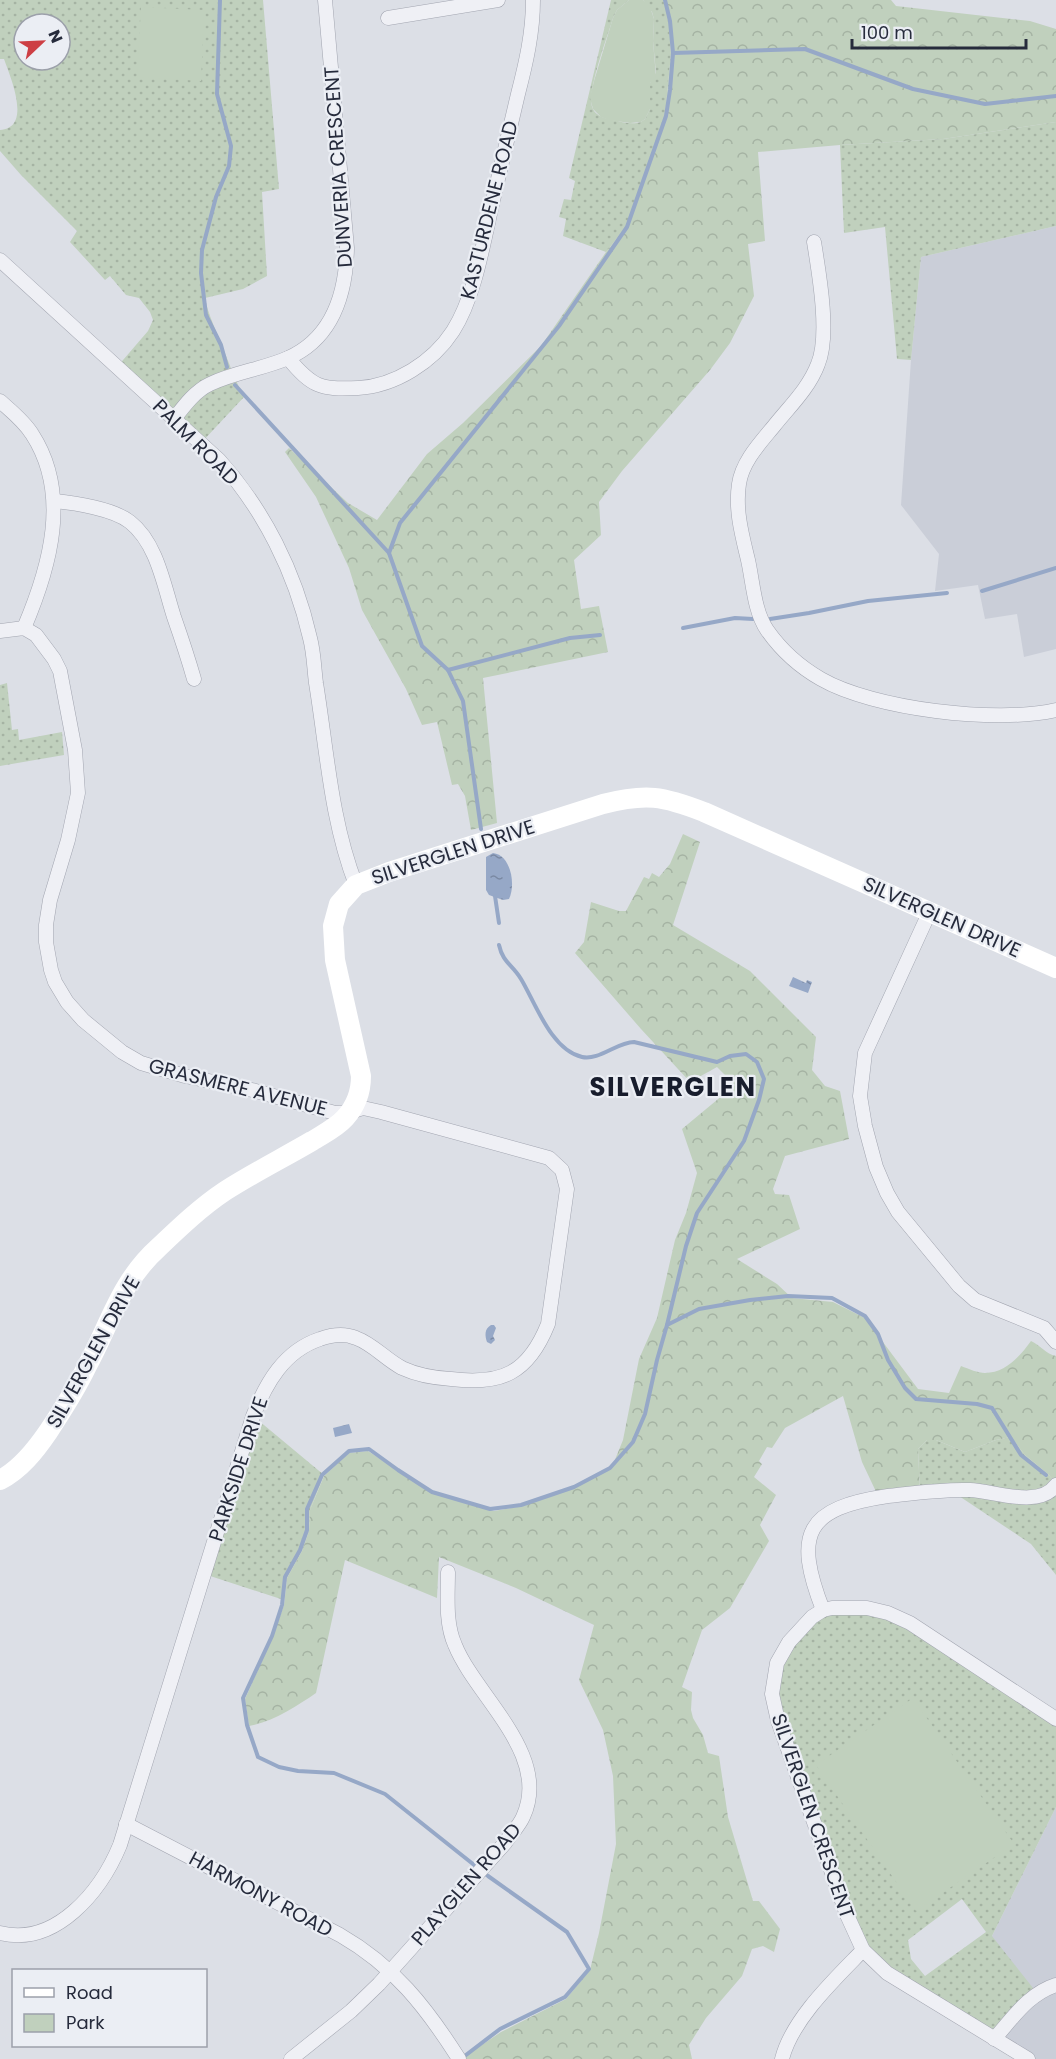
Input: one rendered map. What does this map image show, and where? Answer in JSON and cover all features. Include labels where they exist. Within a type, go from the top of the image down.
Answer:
[{"type":"street","name":"DUNVERIA CRESCENT","points":[[174,419],[192,397],[208,384],[288,358],[310,345],[333,317],[341,297],[346,271],[347,248],[325,0]]},
{"type":"street","points":[[388,18],[498,0]]},
{"type":"street","name":"KASTURDENE ROAD","points":[[288,358],[304,377],[318,386],[337,389],[366,388],[393,381],[416,368],[440,348],[453,331],[465,306],[480,258],[530,43],[533,0]]},
{"type":"street","points":[[533,0],[541,0]]},
{"type":"street","points":[[814,242],[823,321],[820,361],[799,396],[756,448],[739,482],[739,524],[765,627],[794,660],[808,671],[841,688],[867,696],[912,707],[987,716],[1043,713],[1056,710]]},
{"type":"street","name":"PALM ROAD","points":[[0,260],[219,460],[234,477],[260,515],[289,571],[311,640],[332,800],[347,861],[356,885]]},
{"type":"street","points":[[0,401],[20,419],[36,440],[48,468],[55,501],[48,559],[24,628],[0,631]]},
{"type":"street","points":[[55,501],[119,514],[141,533],[151,549],[160,573],[194,679]]},
{"type":"street","name":"GRASMERE AVENUE","points":[[24,628],[36,635],[60,671],[75,750],[78,793],[68,840],[50,900],[46,934],[51,970],[67,1002],[83,1020],[106,1039],[141,1063],[335,1113],[350,1112]]},
{"type":"street","name":"SILVERGLEN DRIVE","points":[[0,1480],[23,1463],[53,1425],[87,1366],[111,1313],[142,1264],[215,1198],[330,1130],[350,1112],[359,1091],[361,1076],[337,968],[333,938],[335,915],[339,904],[356,885],[391,871],[603,804],[627,798],[652,796],[679,802],[704,812],[1056,968]]},
{"type":"street","points":[[930,911],[865,1053],[860,1096],[876,1167],[898,1212],[959,1286],[975,1300],[1044,1328],[1056,1342]]},
{"type":"street","name":"PARKSIDE DRIVE","points":[[0,1933],[20,1936],[44,1930],[74,1912],[96,1888],[112,1864],[253,1416],[268,1383],[281,1365],[308,1343],[340,1335],[352,1336],[363,1341],[390,1361],[414,1372],[430,1377],[486,1381],[501,1378],[521,1365],[541,1341],[548,1324],[567,1189],[562,1170],[549,1158],[381,1112],[363,1108],[350,1112]]},
{"type":"street","points":[[1056,1485],[1047,1495],[1037,1497],[1020,1497],[982,1491],[939,1490],[853,1502],[831,1511],[816,1523],[809,1543],[810,1567],[823,1610],[839,1607],[867,1608],[903,1619],[1056,1719]]},
{"type":"street","name":"PLAYGLEN ROAD","points":[[291,2059],[351,2011],[392,1971],[486,1865],[524,1815],[530,1791],[530,1778],[515,1741],[455,1646],[450,1628],[448,1572]]},
{"type":"street","name":"SILVERGLEN CRESCENT","points":[[823,1610],[806,1622],[789,1642],[777,1663],[772,1694],[781,1730],[847,1915],[863,1950]]},
{"type":"street","name":"HARMONY ROAD","points":[[126,1824],[340,1935],[374,1956],[392,1971],[416,1998],[456,2054]]},
{"type":"street","points":[[782,2059],[797,2026],[863,1950],[887,1973],[1029,2059]]},
{"type":"street","points":[[994,2039],[1035,1994],[1056,1985]]},
{"type":"shaded area","points":[[1056,226],[1056,649],[1024,657],[1017,614],[985,619],[978,585],[935,591],[939,554],[901,505],[911,360],[921,257]]},
{"type":"shaded area","points":[[1056,1807],[1056,2059],[1027,2059],[994,2039],[992,1936]]},
{"type":"green space","points":[[0,0],[263,0],[279,189],[262,192],[267,276],[243,289],[205,298],[234,377],[244,397],[201,443],[117,367],[148,331],[153,320],[150,312],[139,298],[126,295],[110,276],[105,280],[70,242],[77,231],[0,151],[0,130],[10,127],[17,111],[14,88],[4,59],[0,59]]},
{"type":"green space","points":[[611,0],[629,0],[617,10],[613,18],[594,78],[591,102],[596,114],[607,119],[634,123],[645,119],[650,109],[650,83],[656,73],[653,41],[654,19],[643,0],[664,0],[669,21],[671,54],[665,116],[626,227],[606,252],[563,236],[566,219],[559,217],[564,199],[571,200],[575,181],[569,178]]},
{"type":"green space","points":[[629,0],[643,0],[650,7],[654,19],[656,77],[650,83],[650,109],[645,119],[641,122],[630,123],[601,117],[593,109],[590,98],[613,18],[617,10]]},
{"type":"green space","points":[[664,0],[891,0],[896,6],[1030,21],[1056,29],[1056,122],[943,139],[758,152],[765,241],[748,244],[754,296],[730,343],[710,370],[622,471],[599,502],[601,535],[574,560],[581,609],[599,606],[608,652],[483,678],[497,823],[471,830],[465,796],[458,784],[452,785],[437,722],[422,725],[406,689],[362,610],[349,568],[316,497],[285,452],[289,448],[348,503],[377,520],[427,454],[463,423],[541,346],[626,227],[665,116],[671,54],[669,21]]},
{"type":"green space","points":[[141,7],[204,10],[201,81],[137,77]]},
{"type":"green space","points":[[1056,122],[1056,226],[921,257],[911,360],[897,359],[885,227],[844,233],[840,145],[943,139]]},
{"type":"green space","points":[[7,683],[12,730],[18,729],[19,740],[62,732],[64,755],[0,766],[0,685]]},
{"type":"green space","points":[[683,834],[700,842],[673,925],[750,971],[816,1037],[812,1070],[825,1086],[840,1091],[849,1139],[785,1156],[773,1189],[775,1194],[789,1195],[800,1229],[737,1259],[777,1284],[792,1298],[833,1302],[865,1318],[918,1389],[949,1393],[961,1366],[982,1373],[1000,1370],[1017,1358],[1031,1341],[1056,1356],[1056,1484],[1025,1455],[1011,1437],[965,1452],[936,1440],[927,1440],[918,1449],[920,1493],[879,1498],[862,1462],[843,1396],[785,1428],[772,1448],[767,1447],[759,1461],[762,1464],[754,1477],[776,1495],[760,1525],[769,1541],[730,1608],[702,1630],[682,1687],[692,1692],[693,1718],[703,1735],[708,1753],[719,1756],[728,1817],[753,1901],[759,1901],[780,1929],[774,1952],[763,1946],[752,1949],[742,1976],[706,2018],[689,2045],[692,2059],[461,2059],[501,2032],[566,1999],[590,1970],[616,1844],[613,1776],[603,1730],[579,1680],[594,1625],[516,1588],[439,1557],[437,1598],[345,1560],[316,1693],[276,1717],[249,1726],[245,1699],[284,1605],[287,1578],[302,1551],[309,1531],[310,1510],[324,1476],[349,1453],[368,1451],[432,1493],[494,1511],[523,1506],[574,1488],[612,1467],[623,1440],[639,1359],[657,1318],[675,1240],[686,1213],[697,1173],[682,1129],[735,1085],[717,1067],[690,1082],[575,953],[584,942],[591,902],[626,911],[644,877],[649,879],[652,873],[659,877],[670,864]]},
{"type":"green space","points":[[253,1416],[324,1475],[310,1510],[309,1531],[302,1551],[287,1578],[284,1600],[204,1574]]},
{"type":"green space","points":[[1011,1437],[1025,1455],[1056,1484],[1056,1575],[1031,1544],[950,1490],[920,1493],[918,1449],[927,1440],[936,1440],[965,1452]]},
{"type":"green space","points":[[880,1610],[1056,1719],[1056,1807],[992,1936],[1037,1993],[994,2039],[905,1986],[856,1938],[778,1721],[775,1670],[811,1616]],"holes":[[[962,1899],[986,1932],[925,1976],[911,1959],[908,1940]]]},
{"type":"green space","points":[[913,1698],[1014,1844],[916,1911],[816,1765]]},
{"type":"water","points":[[493,853],[504,859],[508,865],[512,879],[509,899],[503,900],[489,895],[486,890],[486,857]]},
{"type":"water","points":[[793,977],[806,983],[807,980],[812,982],[808,993],[789,986]]},
{"type":"water","points":[[491,1325],[496,1328],[493,1336],[495,1340],[491,1344],[487,1342],[486,1331]]},
{"type":"water","points":[[349,1424],[352,1433],[335,1437],[333,1428]]},
{"type":"waterway","points":[[220,0],[217,94],[231,146],[229,166],[216,197],[202,250],[201,273],[206,315],[221,345],[227,367]]},
{"type":"waterway","points":[[481,829],[463,701],[448,670],[422,646],[389,553],[400,523],[559,326],[627,227],[666,116],[673,53],[670,21],[665,0]]},
{"type":"waterway","points":[[673,53],[805,49],[913,89],[985,104],[1056,96]]},
{"type":"waterway","points":[[235,385],[389,553]]},
{"type":"waterway","points":[[982,591],[1056,568]]},
{"type":"waterway","points":[[770,619],[868,601],[947,593]]},
{"type":"waterway","points":[[683,628],[735,618],[753,619]]},
{"type":"waterway","points":[[448,670],[570,638],[600,635]]},
{"type":"waterway","points":[[495,896],[499,923]]},
{"type":"waterway","points":[[462,2058],[500,2029],[565,1997],[589,1969],[567,1932],[488,1876],[385,1794],[334,1773],[298,1771],[279,1767],[258,1757],[247,1725],[243,1698],[272,1636],[282,1605],[285,1577],[300,1550],[307,1530],[307,1509],[322,1475],[349,1451],[369,1449],[432,1492],[490,1509],[521,1505],[574,1487],[610,1468],[633,1442],[645,1414],[686,1246],[697,1213],[744,1141],[764,1079],[757,1062],[746,1054],[730,1056],[717,1062],[634,1042],[588,1058],[571,1053],[561,1045],[545,1024],[521,979],[505,960],[499,945]]},
{"type":"waterway","points":[[667,1325],[699,1309],[750,1300],[788,1296],[832,1298],[865,1316],[878,1334],[888,1360],[905,1388],[916,1399],[977,1404],[992,1408],[1021,1455],[1046,1475]]},
{"type":"district","name":"SILVERGLEN","points":[[673,1087]]}]
